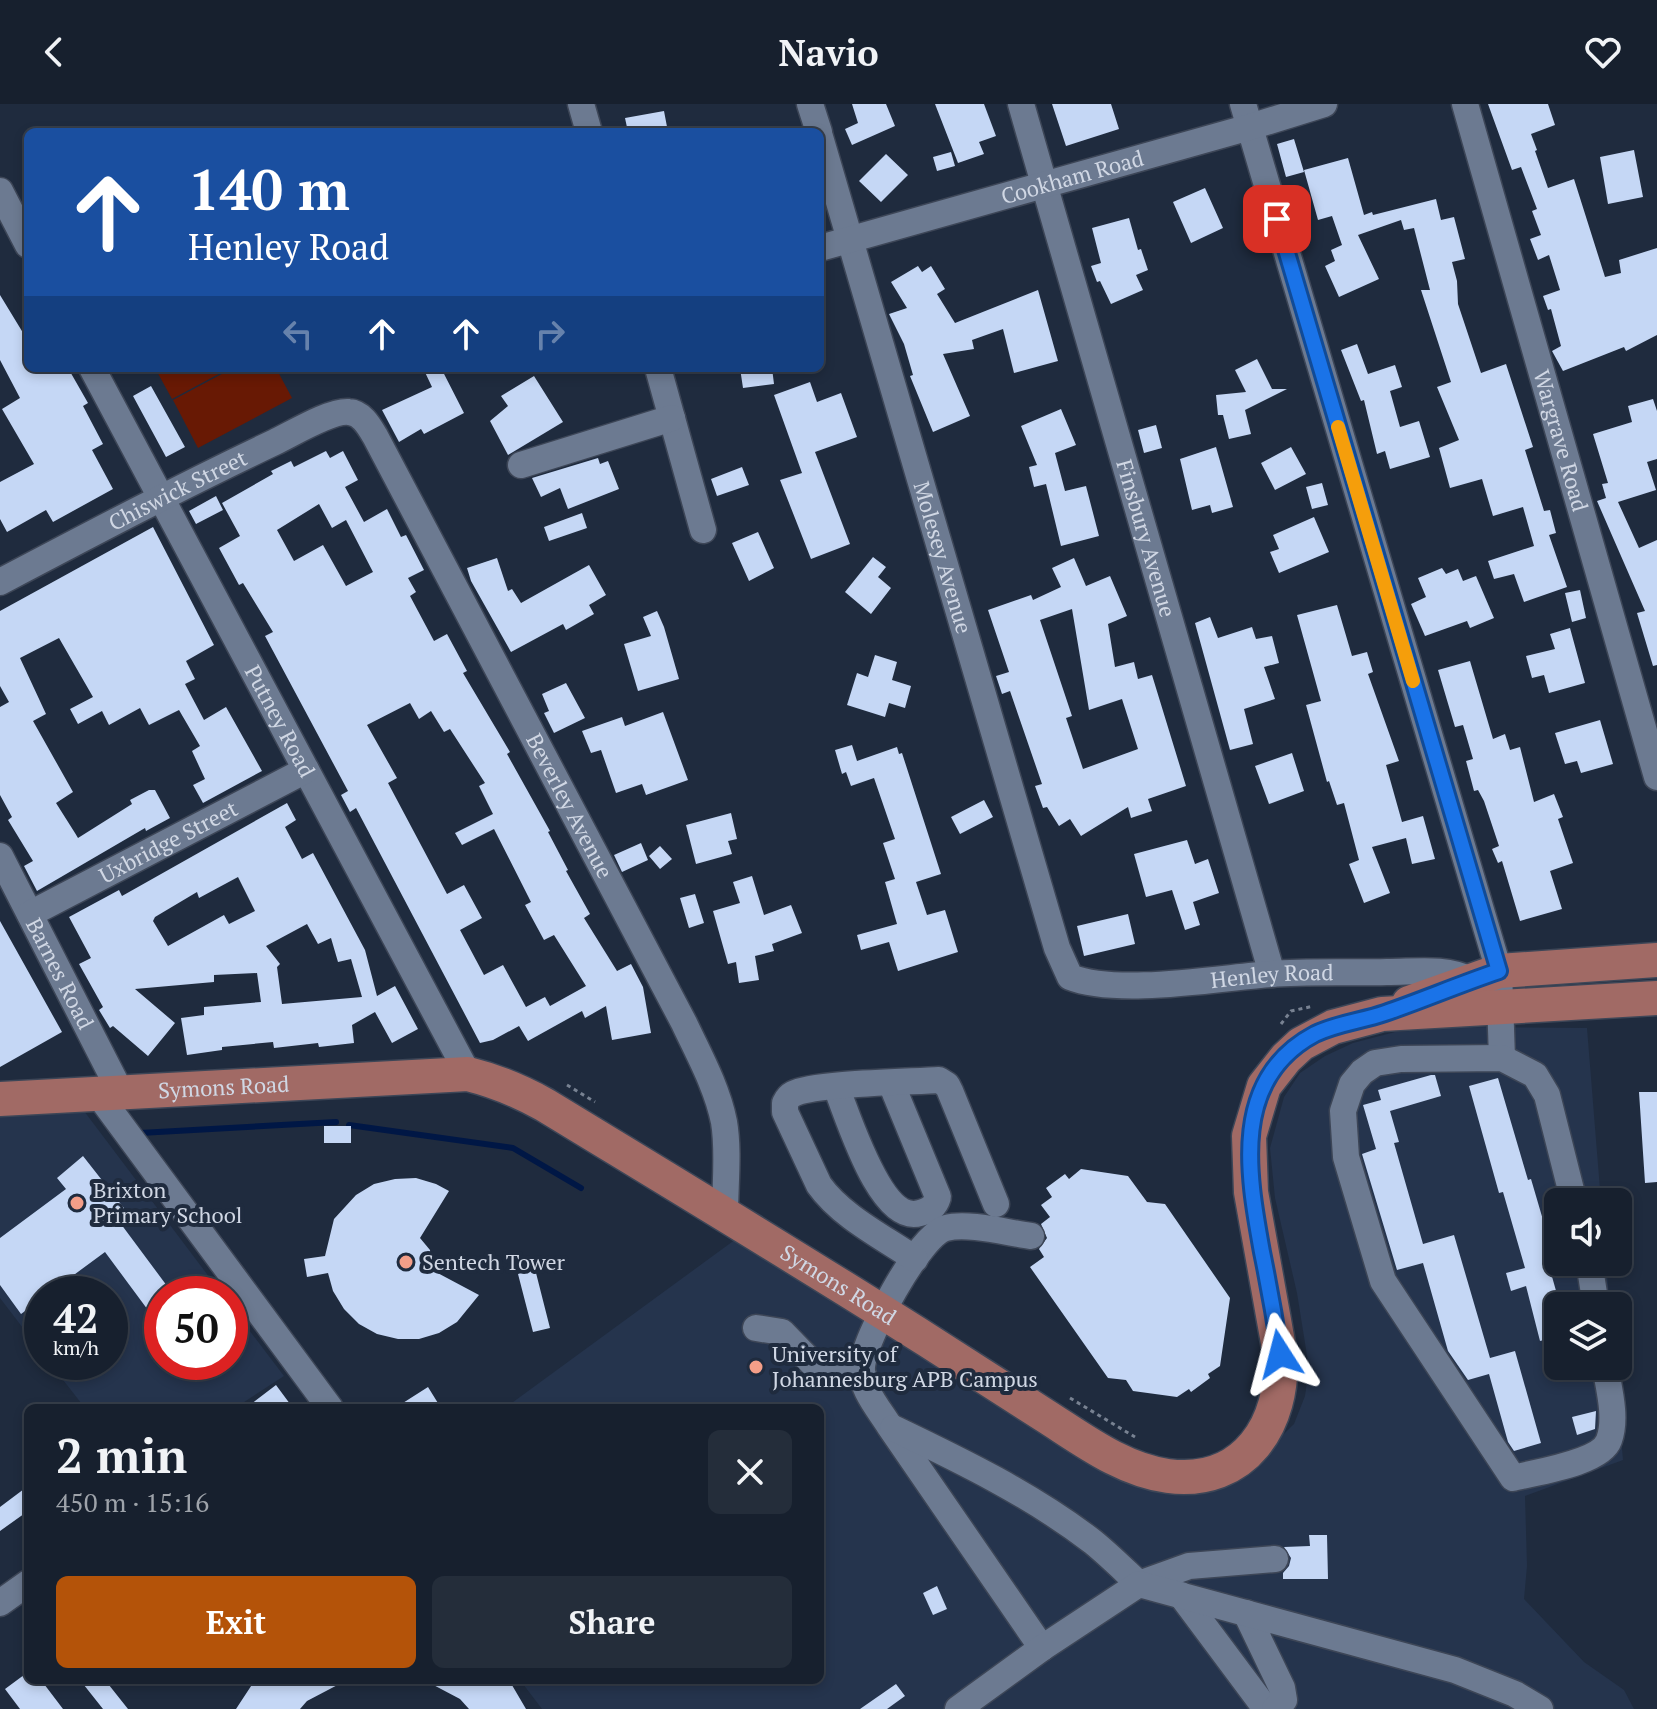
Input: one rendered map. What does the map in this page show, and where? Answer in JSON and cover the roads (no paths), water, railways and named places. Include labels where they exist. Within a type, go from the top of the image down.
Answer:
[{"type":"main road","name":"Henley Road","points":[[1382,1014],[1485,975],[1657,960]]},
{"type":"main road","points":[[1382,1014],[1657,998]]},
{"type":"main road","name":"Symons Road","points":[[0,1099],[468,1074],[515,1088],[881,1311],[1094,1446],[1147,1471],[1181,1477],[1227,1466],[1247,1452],[1265,1431],[1277,1405],[1282,1377],[1280,1354],[1250,1178],[1249,1136],[1258,1099],[1278,1067],[1301,1044],[1333,1027],[1382,1014]]},
{"type":"street","points":[[581,104],[588,128]]},
{"type":"street","name":"Molesey Avenue","points":[[810,104],[817,128]]},
{"type":"street","name":"Finsbury Avenue","points":[[1021,104],[1272,974]]},
{"type":"street","name":"Cookham Road","points":[[824,247],[1045,185],[1247,116],[1324,104]]},
{"type":"street","name":"Wargrave Road","points":[[1465,104],[1657,777]]},
{"type":"street","points":[[1247,116],[1485,975],[1500,1007],[1502,1058]]},
{"type":"street","name":"Molesey Avenue","points":[[824,150],[1057,948],[1070,977]]},
{"type":"street","points":[[0,191],[24,237]]},
{"type":"street","name":"Putney Road","points":[[94,372],[468,1074]]},
{"type":"street","points":[[659,372],[703,530]]},
{"type":"street","name":"Chiswick Street","points":[[0,582],[160,497],[338,413],[359,415]]},
{"type":"street","name":"Beverley Avenue","points":[[359,415],[375,436],[702,1061],[719,1103],[724,1125],[725,1215]]},
{"type":"street","points":[[612,451],[674,425]]},
{"type":"street","points":[[521,465],[674,425]]},
{"type":"street","name":"Uxbridge Street","points":[[30,914],[306,770]]},
{"type":"street","name":"Barnes Road","points":[[0,856],[30,914],[110,1093],[327,1404]]},
{"type":"street","name":"Henley Road","points":[[1070,977],[1116,985],[1272,974],[1443,970],[1485,975]]},
{"type":"street","points":[[1570,1188],[1542,1082],[1522,1066],[1502,1058],[1383,1060],[1362,1072],[1352,1084],[1343,1111],[1346,1157],[1383,1281],[1513,1478],[1586,1459],[1604,1449],[1610,1439],[1612,1409],[1607,1380]]},
{"type":"street","points":[[915,1259],[841,1209],[826,1195],[785,1112],[785,1103],[790,1096],[836,1087],[939,1080],[947,1085],[996,1204]]},
{"type":"street","points":[[836,1087],[884,1197],[905,1212],[914,1214],[929,1210],[938,1197],[891,1083]]},
{"type":"street","points":[[1031,1236],[960,1226],[936,1232],[881,1311],[866,1347],[861,1369],[867,1390],[890,1427],[1042,1648]]},
{"type":"street","points":[[756,1328],[782,1332],[815,1366],[863,1375]]},
{"type":"street","points":[[890,1427],[958,1459],[1032,1500],[1094,1543],[1139,1584],[1455,1670],[1515,1694],[1540,1709]]},
{"type":"street","points":[[958,1709],[1042,1648],[1139,1584],[1189,1566],[1275,1559]]},
{"type":"street","points":[[0,1603],[24,1586]]},
{"type":"street","points":[[1181,1595],[1263,1705],[1273,1709],[1284,1700],[1282,1688],[1246,1613]]},
{"type":"waterway","points":[[140,1133],[336,1122]]},
{"type":"waterway","points":[[349,1125],[513,1148],[581,1188]]},
{"type":"place","name":"Brixton Primary School","points":[[77,1203]]},
{"type":"place","name":"Sentech Tower","points":[[406,1262]]},
{"type":"place","name":"University of Johannesburg APB Campus","points":[[756,1367]]}]
